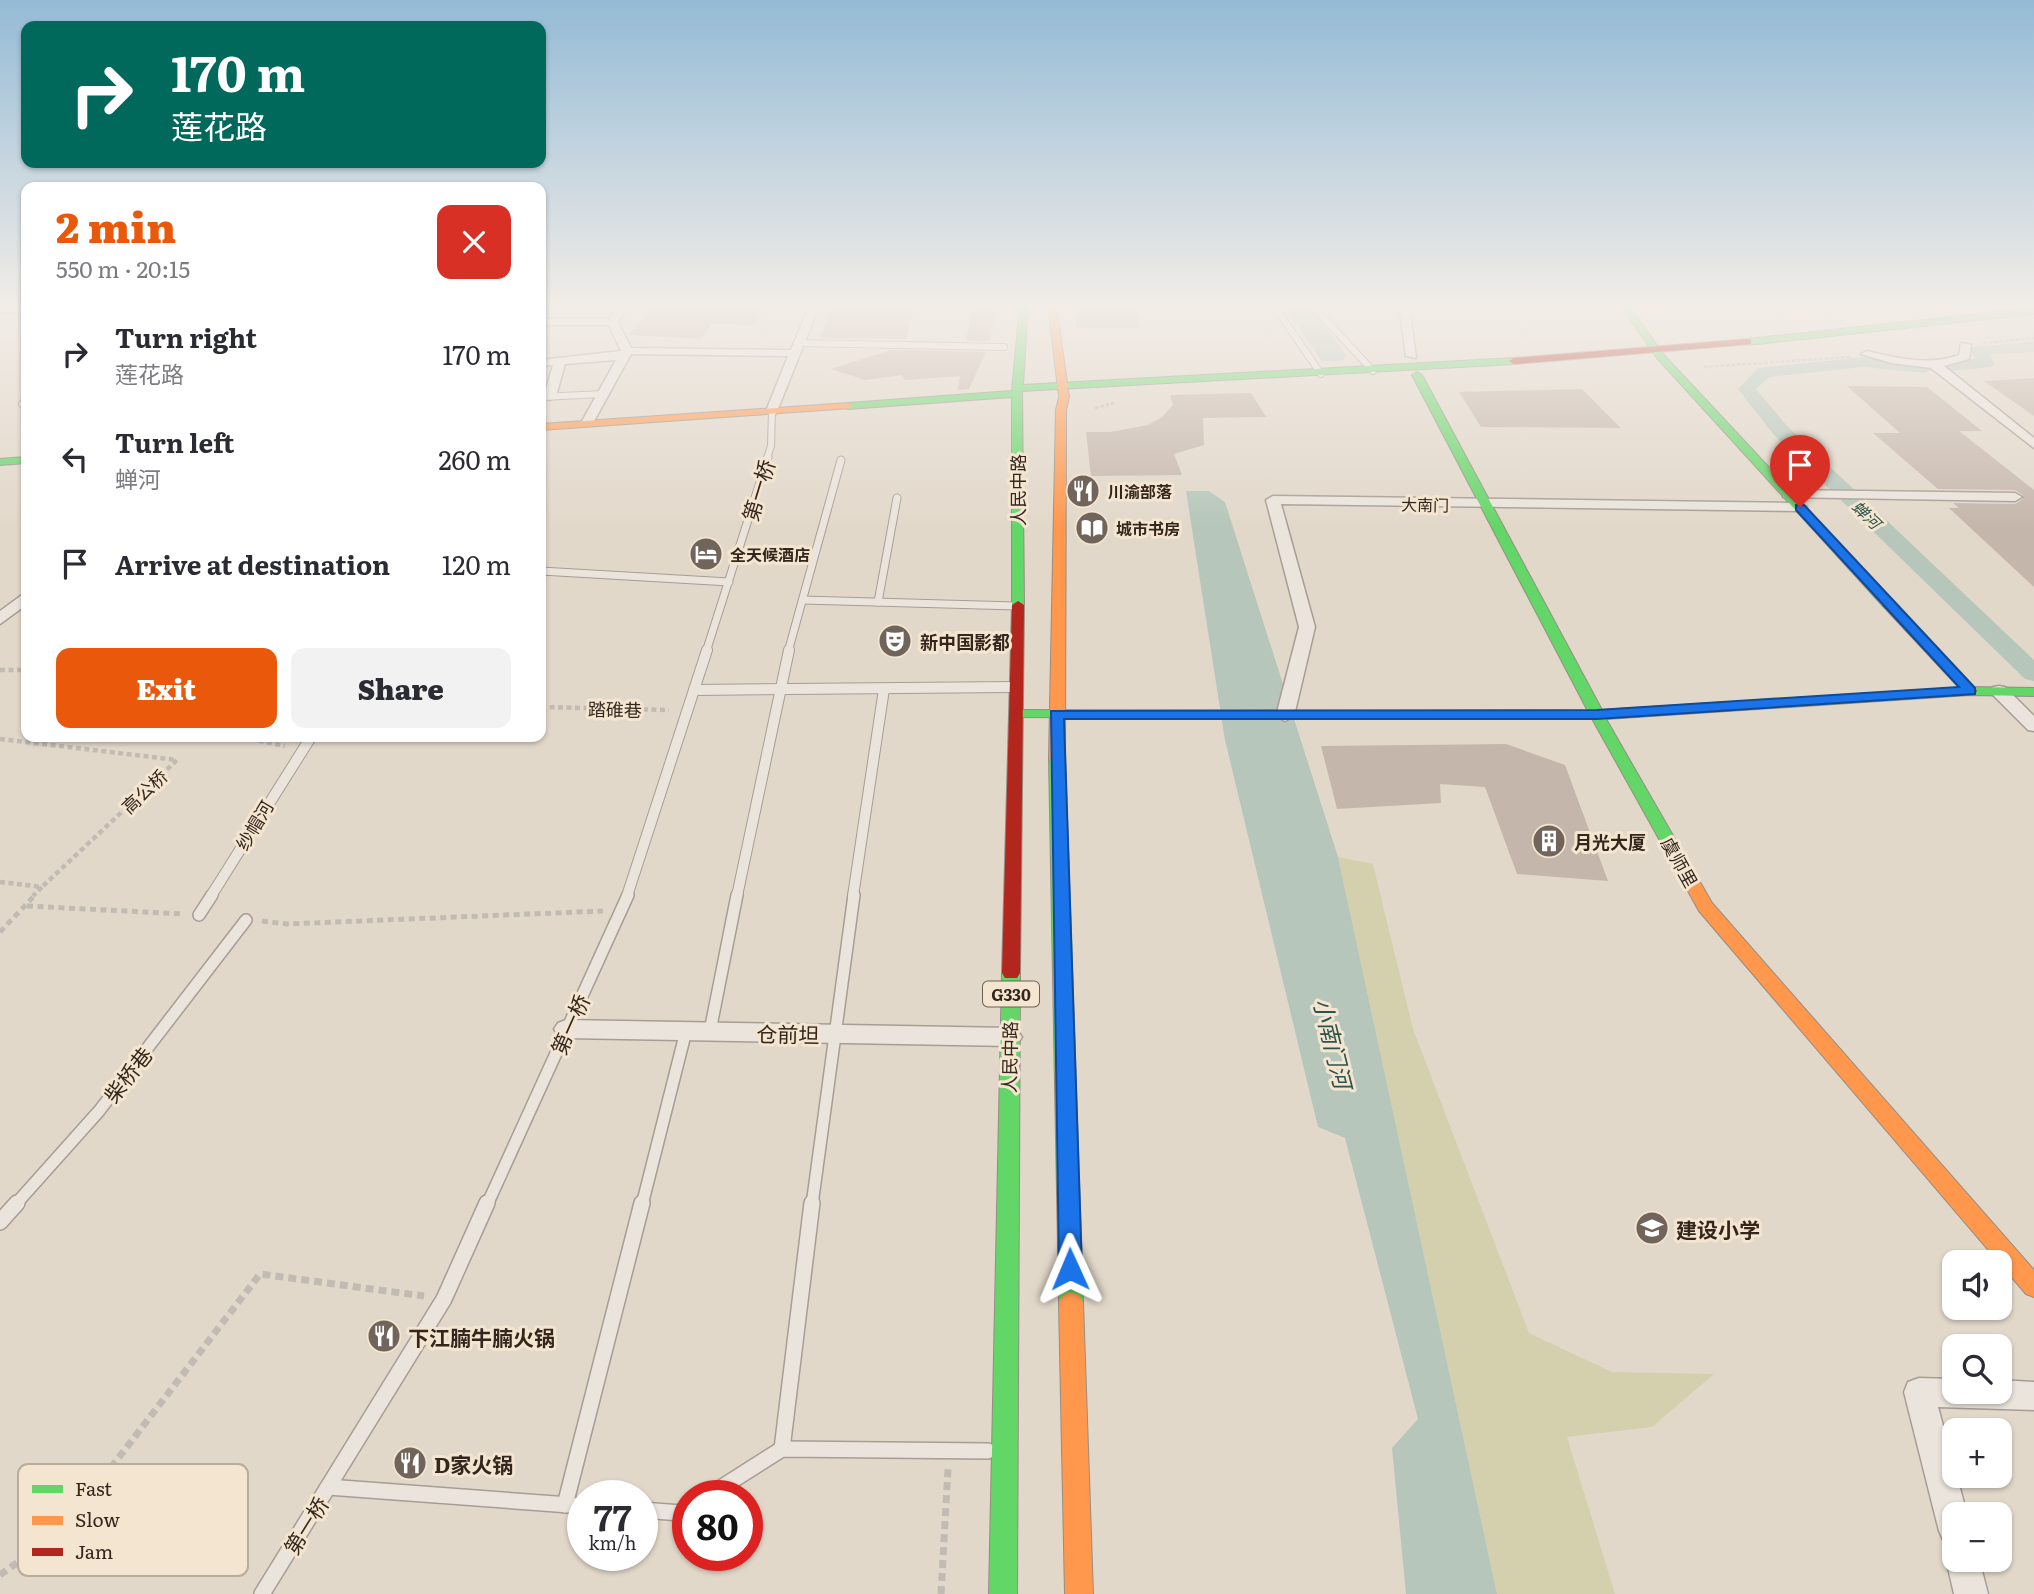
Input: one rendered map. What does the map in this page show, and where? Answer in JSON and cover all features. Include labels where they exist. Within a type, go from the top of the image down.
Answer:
[{"type":"main road","name":"G330","points":[[1017,394],[1018,378]]},
{"type":"main road","name":"G330","points":[[1061,378],[1056,715],[1079,1594]]},
{"type":"main road","points":[[546,427],[1017,394],[1301,378]]},
{"type":"main road","name":"虞师里","points":[[1419,378],[1597,715],[1705,907],[2034,1287]]},
{"type":"main road","points":[[1681,378],[1970,691]]},
{"type":"main road","name":"人民中路","points":[[1003,1594],[1010,1037],[1018,714],[1017,394]]},
{"type":"main road","points":[[0,462],[21,460]]},
{"type":"main road","points":[[1018,714],[1597,715],[1970,691],[2031,692]]},
{"type":"street","points":[[587,424],[613,378]]},
{"type":"street","points":[[772,411],[785,378]]},
{"type":"street","points":[[1952,378],[2034,444]]},
{"type":"street","points":[[1788,494],[2015,497]]},
{"type":"street","name":"大南门","points":[[1286,716],[1307,627],[1273,500],[1486,505],[1800,507]]},
{"type":"street","points":[[0,619],[21,601]]},
{"type":"street","points":[[1999,691],[2034,726]]},
{"type":"street","name":"仓前坦","points":[[566,1029],[1010,1037]]},
{"type":"street","points":[[1947,1502],[1919,1392],[2034,1396]]},
{"type":"street","points":[[1965,1572],[1971,1594]]},
{"type":"lane","points":[[546,396],[604,394]]},
{"type":"lane","name":"第一桥","points":[[262,1594],[444,1299],[635,878],[771,446],[772,411]]},
{"type":"lane","points":[[710,1031],[778,690],[841,460]]},
{"type":"lane","points":[[878,602],[897,498]]},
{"type":"lane","points":[[546,571],[729,582]]},
{"type":"lane","points":[[803,600],[1018,606]]},
{"type":"lane","points":[[694,690],[1018,687]]},
{"type":"lane","points":[[782,1449],[833,1034],[884,689]]},
{"type":"lane","name":"纱帽河","points":[[199,915],[307,742]]},
{"type":"lane","name":"柴桥巷","points":[[0,1222],[99,1111],[246,920]]},
{"type":"lane","points":[[328,1487],[565,1505],[686,1031]]},
{"type":"lane","points":[[733,1480],[782,1449],[1005,1451]]},
{"type":"path","points":[[0,670],[21,670]]},
{"type":"path","name":"踏碓巷","points":[[546,707],[690,710]]},
{"type":"path","name":"高公桥","points":[[0,739],[21,741]]},
{"type":"path","name":"高公桥","points":[[0,932],[42,887],[177,760],[25,742]]},
{"type":"path","points":[[267,742],[302,749]]},
{"type":"path","points":[[0,882],[42,887]]},
{"type":"path","points":[[27,906],[199,915]]},
{"type":"path","points":[[246,920],[287,924],[620,911]]},
{"type":"path","points":[[114,1464],[260,1274],[444,1299]]},
{"type":"path","points":[[941,1594],[948,1451]]},
{"type":"path","points":[[0,1575],[18,1562]]},
{"type":"shaded area","points":[[1338,857],[1373,864],[1413,1029],[1529,1333],[1612,1372],[1714,1374],[1652,1427],[1567,1437],[1615,1594],[1497,1594]]},
{"type":"water","name":"小南门河","points":[[1186,491],[1209,491],[1225,502],[1338,857],[1497,1594],[1406,1594],[1392,1448],[1418,1419],[1345,1138],[1318,1127],[1225,740]]},
{"type":"building","points":[[960,378],[974,378],[969,389],[958,390]]},
{"type":"building","points":[[2034,378],[2034,416],[1984,381]]},
{"type":"building","points":[[1847,386],[1927,387],[1982,431],[1959,431],[2034,490],[2034,587],[1949,508],[1959,508],[1953,503],[2015,504],[2023,499],[2023,495],[2015,490],[1938,489],[1873,433],[1900,433]]},
{"type":"building","points":[[1582,389],[1621,428],[1481,427],[1459,392]]},
{"type":"building","points":[[1251,393],[1266,417],[1203,418],[1204,445],[1174,454],[1182,475],[1091,476],[1086,432],[1110,432],[1148,425],[1162,417],[1173,405],[1170,395]]},
{"type":"building","name":"月光大厦","points":[[1506,744],[1565,765],[1608,881],[1517,874],[1485,787],[1440,784],[1441,803],[1337,809],[1321,746]]},
{"type":"waterway","name":"蝉河","points":[[1758,378],[1747,389],[1781,431],[2034,674]]},
{"type":"traffic: fast","points":[[1018,378],[1018,605]]},
{"type":"traffic: fast","points":[[1017,388],[1194,378]]},
{"type":"traffic: fast","points":[[1419,378],[1597,715],[1679,860]]},
{"type":"traffic: fast","points":[[1681,378],[1888,603]]},
{"type":"traffic: fast","points":[[848,406],[1017,394]]},
{"type":"traffic: fast","points":[[0,462],[21,460]]},
{"type":"traffic: fast","points":[[1598,715],[1970,691],[2034,692]]},
{"type":"traffic: fast","points":[[1018,714],[1334,715]]},
{"type":"traffic: fast","points":[[1057,758],[1071,1302]]},
{"type":"traffic: fast","points":[[1003,1594],[1011,973]]},
{"type":"traffic: slow","points":[[1057,758],[1061,410],[1064,397],[1062,378]]},
{"type":"traffic: slow","points":[[546,427],[848,406]]},
{"type":"traffic: slow","points":[[1334,715],[1598,715]]},
{"type":"traffic: slow","points":[[1679,860],[1705,907],[2034,1287]]},
{"type":"traffic: slow","points":[[1071,1302],[1079,1594]]},
{"type":"traffic: jam","points":[[1888,603],[1970,691]]},
{"type":"traffic: jam","points":[[1011,973],[1018,605]]},
{"type":"place","name":"川渝部落","points":[[1083,491]]},
{"type":"place","name":"城市书房","points":[[1092,528]]},
{"type":"place","name":"全天候酒店","points":[[706,554]]},
{"type":"place","name":"新中国影都","points":[[895,641]]},
{"type":"place","name":"月光大厦","points":[[1549,841]]},
{"type":"place","name":"建设小学","points":[[1652,1228]]},
{"type":"place","name":"下江腩牛腩火锅","points":[[384,1336]]},
{"type":"place","name":"D家火锅","points":[[410,1463]]},
{"type":"route","points":[[1070,1269],[1056,715],[1597,715],[1970,691],[1800,507]]}]
